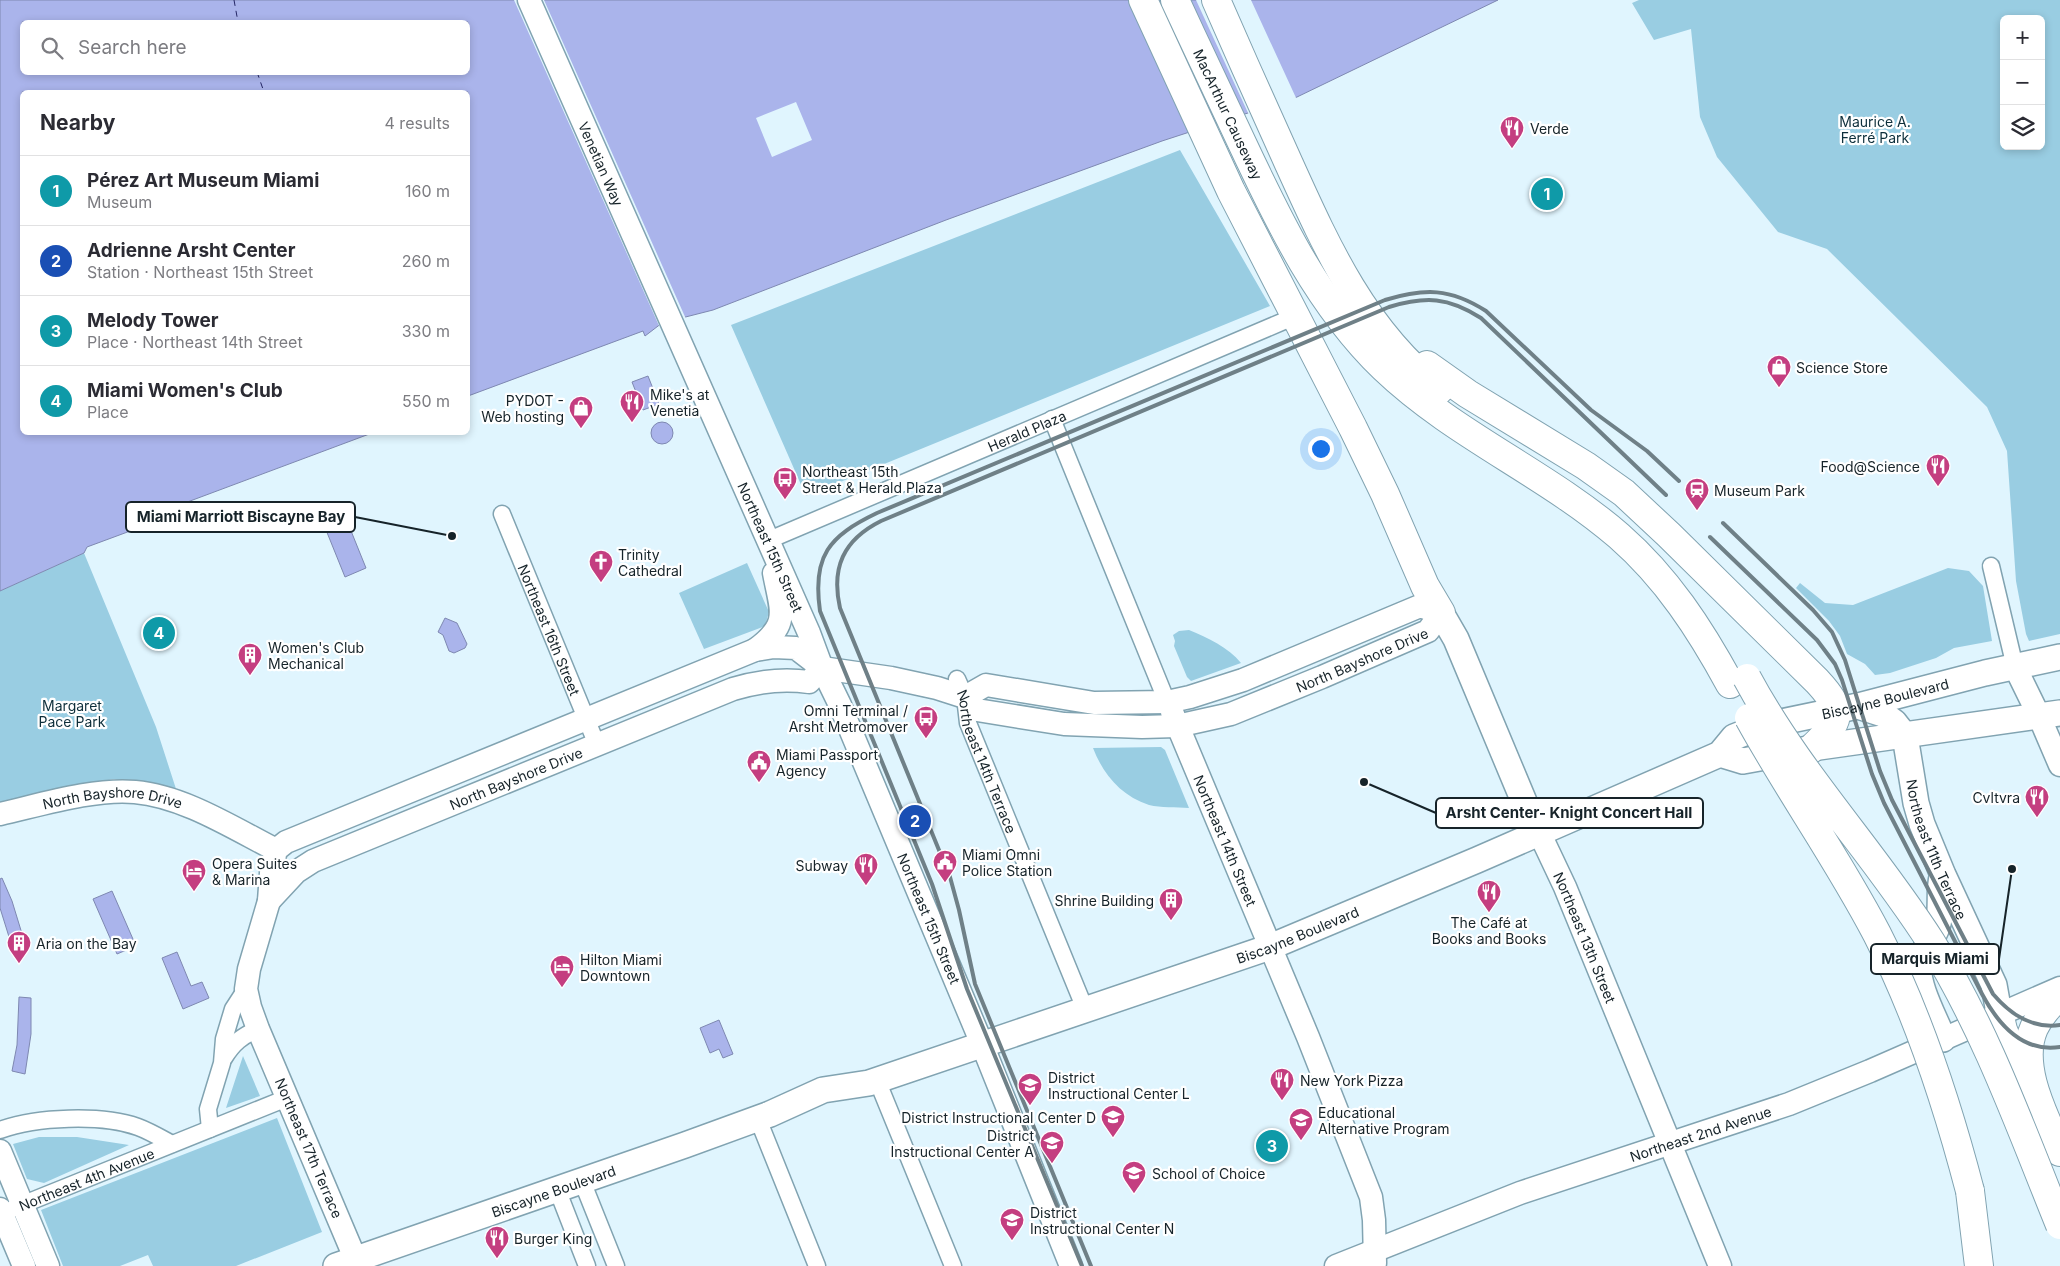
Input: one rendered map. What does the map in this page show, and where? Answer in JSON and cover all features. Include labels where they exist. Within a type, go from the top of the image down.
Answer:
[{"type":"highway","points":[[1143,0],[1218,163],[1354,428],[1425,586],[1441,614]]},
{"type":"highway","name":"MacArthur Causeway","points":[[1175,0],[1245,150],[1284,228],[1302,262],[1335,312],[1371,354],[1438,414],[1574,503],[1607,526],[1630,546],[1679,600],[1738,681]]},
{"type":"highway","points":[[1216,0],[1276,136],[1336,264],[1376,324],[1404,360],[1441,392],[1606,502],[1650,539],[1676,567],[1700,598],[1720,630],[1738,681],[1775,765],[1850,885],[1890,962],[1921,1037],[1952,1124],[1970,1191],[1977,1256]]},
{"type":"highway","points":[[1376,324],[1394,334],[1438,374],[1586,466],[1636,503],[1817,681],[1832,699],[1848,708],[1836,716],[1830,729],[1811,749]]},
{"type":"highway","points":[[1738,681],[1893,885],[1946,967],[1988,1051],[2060,1224]]},
{"type":"highway","points":[[2060,995],[2034,1028],[2030,1040],[2028,1062],[2041,1107],[2060,1152]]},
{"type":"highway","points":[[2000,1013],[2003,1030],[2027,1086],[2041,1107]]},
{"type":"main road","name":"Northeast 13th Street","points":[[1441,614],[1456,639],[1525,804],[1540,832]]},
{"type":"main road","name":"Biscayne Boulevard","points":[[350,1263],[764,1116],[823,1090],[869,1082],[1270,948],[1720,754],[1734,737],[1762,726],[1848,708],[1985,673],[2060,657]]},
{"type":"main road","points":[[1848,708],[1883,714],[1894,722],[1905,736]]},
{"type":"main road","points":[[1720,754],[1743,761],[1811,749],[2049,715]]},
{"type":"main road","name":"Northeast 11th Terrace","points":[[1905,736],[1916,803],[1922,824],[1942,875],[1994,985],[2000,1013]]},
{"type":"main road","points":[[1942,875],[1939,887],[1940,909],[1938,926],[1920,961],[1919,971],[1922,985],[1943,1038]]},
{"type":"street","name":"Venetian Way","points":[[529,0],[675,326]]},
{"type":"street","name":"Herald Plaza","points":[[769,540],[1284,321]]},
{"type":"street","name":"Northeast 15th Street","points":[[675,326],[809,633],[822,668],[840,705],[982,1044],[1071,1266]]},
{"type":"street","name":"Northeast 14th Street","points":[[1052,419],[1371,1197],[1374,1220],[1374,1258]]},
{"type":"street","name":"Northeast 16th Street","points":[[502,514],[597,745]]},
{"type":"street","points":[[755,650],[771,639],[780,624],[781,613],[769,540]]},
{"type":"street","points":[[1991,566],[2015,667],[2049,715],[2060,765]]},
{"type":"street","name":"North Bayshore Drive","points":[[0,814],[104,793],[135,792],[161,796],[204,813],[276,850],[286,842],[755,650],[774,647],[796,648],[822,668],[891,678],[937,688],[986,685],[1094,703],[1168,702],[1223,688],[1420,606],[1441,614],[1428,631],[1322,677],[1230,714],[1177,726],[1142,727],[1064,724],[976,710],[961,688]]},
{"type":"street","points":[[1312,652],[1322,677]]},
{"type":"street","name":"North Bayshore Drive","points":[[269,901],[296,872],[314,861],[733,689],[764,681],[789,679],[809,682],[822,668]]},
{"type":"street","name":"Northeast 14th Terrace","points":[[961,688],[968,723],[1085,1010]]},
{"type":"street","points":[[350,816],[370,831],[396,828],[410,810],[417,805],[438,797],[446,789],[449,776]]},
{"type":"street","points":[[314,861],[323,849],[327,826]]},
{"type":"street","name":"Northeast 13th Street","points":[[1540,832],[1565,887],[1720,1266]]},
{"type":"street","points":[[269,901],[271,873],[276,850]]},
{"type":"street","name":"Northeast 17th Terrace","points":[[269,901],[249,969],[246,989],[250,1007],[350,1263]]},
{"type":"street","name":"Northeast 2nd Avenue","points":[[1336,1266],[1374,1258],[1520,1193],[1785,1106],[2060,988]]},
{"type":"street","name":"Northeast 17th Terrace","points":[[210,1129],[208,1109],[222,1063],[224,1040],[233,1009],[246,989]]},
{"type":"street","name":"Northeast 17th Terrace","points":[[222,1063],[241,1037],[258,1029]]},
{"type":"street","points":[[869,1082],[953,1266]]},
{"type":"street","name":"Northeast 4th Avenue","points":[[1,1212],[287,1098]]},
{"type":"street","points":[[764,1116],[817,1266]]},
{"type":"street","name":"Northeast 4th Avenue","points":[[0,1130],[40,1120],[106,1120],[138,1126],[172,1144]]},
{"type":"street","points":[[0,1151],[48,1266]]},
{"type":"street","points":[[582,1181],[616,1266]]},
{"type":"street","points":[[557,1189],[587,1266]]},
{"type":"street","points":[[1,1212],[24,1266]]},
{"type":"green space","name":"Maurice A. Ferré Park","points":[[1639,0],[2060,0],[2060,634],[2029,641],[2026,634],[2016,581],[2007,451],[1987,407],[1827,249],[1778,232],[1717,157],[1700,117],[1691,29],[1654,40],[1632,3]]},
{"type":"green space","points":[[1180,150],[1270,306],[806,496],[731,325]]},
{"type":"green space","name":"Margaret Pace Park","points":[[84,553],[156,727],[177,792],[114,779],[0,802],[0,591]]},
{"type":"green space","points":[[747,563],[769,612],[765,626],[704,649],[679,593]]},
{"type":"green space","points":[[1948,568],[1969,571],[1983,586],[1992,641],[1954,648],[1936,658],[1890,673],[1875,675],[1865,664],[1847,654],[1840,636],[1829,621],[1796,588],[1800,583],[1825,603],[1853,605]]},
{"type":"green space","points":[[1189,630],[1224,648],[1241,663],[1191,681],[1187,677],[1174,646],[1173,635],[1179,631]]},
{"type":"green space","points":[[1161,747],[1165,750],[1189,808],[1149,805],[1130,796],[1114,783],[1102,767],[1093,748]]},
{"type":"green space","points":[[243,1056],[260,1096],[226,1108]]},
{"type":"green space","points":[[277,1118],[322,1232],[236,1266],[153,1266],[148,1255],[120,1266],[63,1266],[41,1210]]},
{"type":"green space","points":[[39,1137],[77,1137],[129,1145],[44,1183],[27,1179],[13,1144]]},
{"type":"shaded area","points":[[0,0],[1498,0],[1297,97],[1162,141],[946,220],[713,310],[662,323],[645,336],[643,331],[470,395],[470,90],[20,90],[20,435],[367,435],[166,510],[168,517],[87,547],[84,553],[0,591]]},
{"type":"shaded area","points":[[648,376],[659,404],[643,410],[632,382]]},
{"type":"shaded area","points":[[662,422],[670,425],[673,433],[670,441],[662,444],[654,441],[651,433],[654,425]]},
{"type":"shaded area","points":[[347,521],[366,568],[345,577],[326,530]]},
{"type":"shaded area","points":[[445,618],[457,623],[467,644],[465,648],[454,653],[449,651],[443,635],[438,632]]},
{"type":"shaded area","points":[[2,878],[12,901],[23,937],[10,940],[0,908],[0,879]]},
{"type":"shaded area","points":[[112,891],[136,946],[117,954],[93,899]]},
{"type":"shaded area","points":[[177,952],[191,986],[202,982],[209,998],[183,1009],[162,958]]},
{"type":"shaded area","points":[[19,997],[31,998],[31,1034],[25,1074],[12,1071],[17,1045]]},
{"type":"shaded area","points":[[719,1020],[733,1054],[723,1058],[719,1049],[710,1053],[700,1028]]},
{"type":"pier","points":[[514,0],[544,0],[686,319],[660,328]]},
{"type":"pier","points":[[1196,0],[1251,0],[1297,100],[1249,115]]},
{"type":"pier","points":[[796,102],[812,140],[772,157],[756,118]]},
{"type":"ferry route","points":[[234,0],[238,20]]},
{"type":"ferry route","points":[[258,75],[263,90]]},
{"type":"railway","points":[[1082,1266],[967,989],[932,884],[820,611],[819,576],[822,562],[828,550],[847,530],[877,513],[1385,300],[1425,292],[1449,294],[1473,303],[1486,311],[1591,410],[1647,451],[1679,481]]},
{"type":"railway","points":[[1091,1266],[975,984],[950,877],[840,608],[837,580],[839,568],[849,546],[857,537],[881,521],[1389,307],[1402,303],[1426,300],[1447,302],[1481,318],[1666,495]]},
{"type":"railway","points":[[1723,523],[1813,610],[1832,632],[1845,660],[1880,771],[1892,800],[1993,994],[2007,1008],[2023,1019],[2040,1025],[2060,1025]]},
{"type":"railway","points":[[1710,537],[1817,640],[1835,664],[1842,680],[1872,774],[1884,803],[1988,1005],[2004,1026],[2023,1041],[2046,1048],[2060,1047]]},
{"type":"place","name":"Verde","points":[[1512,149]]},
{"type":"place","name":"Pérez Art Museum Miami","points":[[1547,194]]},
{"type":"place","name":"Science Store","points":[[1779,388]]},
{"type":"place","name":"Mike's at Venetia","points":[[632,423]]},
{"type":"place","name":"PYDOT - Web hosting","points":[[581,429]]},
{"type":"place","name":"Food@Science","points":[[1938,487]]},
{"type":"place","name":"Northeast 15th Street & Herald Plaza","points":[[785,500]]},
{"type":"place","name":"Museum Park","points":[[1697,511]]},
{"type":"place","name":"Miami Marriott Biscayne Bay","points":[[452,536]]},
{"type":"place","name":"Trinity Cathedral","points":[[601,583]]},
{"type":"place","name":"Miami Women's Club","points":[[159,633]]},
{"type":"place","name":"Women's Club Mechanical","points":[[250,676]]},
{"type":"place","name":"Omni Terminal / Arsht Metromover","points":[[926,739]]},
{"type":"place","name":"Arsht Center- Knight Concert Hall","points":[[1364,782]]},
{"type":"place","name":"Miami Passport Agency","points":[[759,783]]},
{"type":"place","name":"Cvltvra","points":[[2037,818]]},
{"type":"place","name":"Adrienne Arsht Center","points":[[915,821]]},
{"type":"place","name":"Marquis Miami","points":[[2012,869]]},
{"type":"place","name":"Miami Omni Police Station","points":[[945,883]]},
{"type":"place","name":"Subway","points":[[866,886]]},
{"type":"place","name":"Opera Suites & Marina","points":[[194,892]]},
{"type":"place","name":"The Café at Books and Books","points":[[1489,913]]},
{"type":"place","name":"Shrine Building","points":[[1171,921]]},
{"type":"place","name":"Aria on the Bay","points":[[19,964]]},
{"type":"place","name":"Hilton Miami Downtown","points":[[562,988]]},
{"type":"place","name":"New York Pizza","points":[[1282,1101]]},
{"type":"place","name":"District Instructional Center L","points":[[1030,1106]]},
{"type":"place","name":"District Instructional Center D","points":[[1113,1138]]},
{"type":"place","name":"Educational Alternative Program","points":[[1301,1141]]},
{"type":"place","name":"Melody Tower","points":[[1272,1146]]},
{"type":"place","name":"District Instructional Center A","points":[[1052,1164]]},
{"type":"place","name":"School of Choice","points":[[1134,1194]]},
{"type":"place","name":"District Instructional Center N","points":[[1012,1241]]},
{"type":"place","name":"Burger King","points":[[497,1259]]}]
